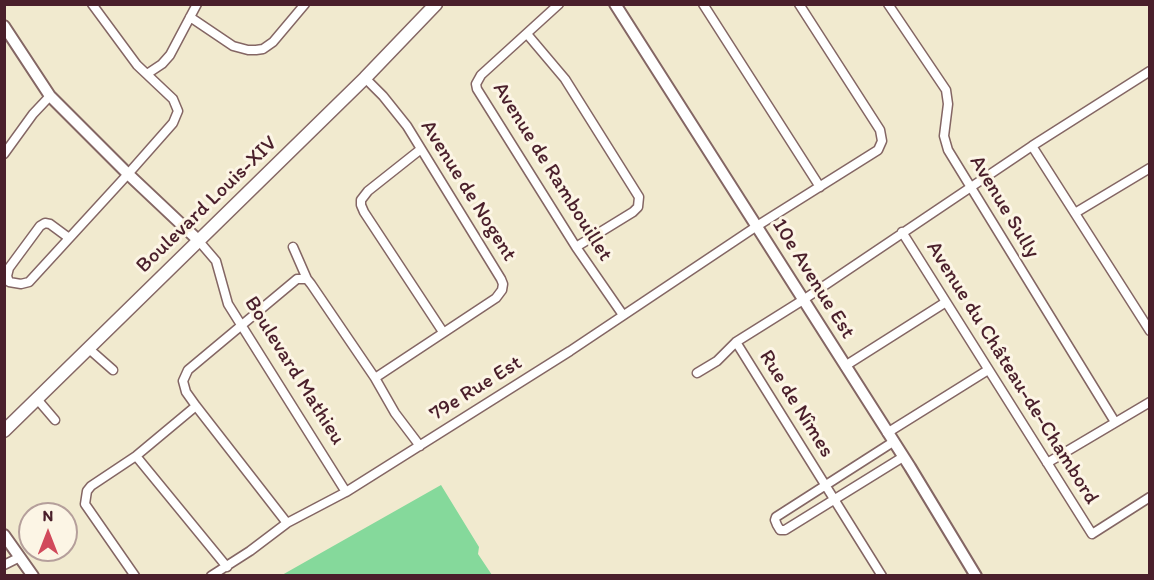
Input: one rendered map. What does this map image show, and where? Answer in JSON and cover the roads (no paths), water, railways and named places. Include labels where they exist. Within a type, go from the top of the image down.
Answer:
[{"type":"main road","name":"Boulevard Louis-XIV","points":[[4,431],[365,78],[436,4]]},
{"type":"street","points":[[69,238],[50,224],[45,223],[40,226],[9,268],[7,276],[9,282],[21,284],[29,282],[128,174],[177,116],[178,111],[173,99],[137,65],[92,4]]},
{"type":"street","points":[[147,74],[162,64],[170,55],[197,4]]},
{"type":"street","points":[[190,17],[233,46],[248,51],[263,49],[273,42],[305,4]]},
{"type":"street","name":"Avenue de Rambouillet","points":[[560,4],[478,79],[477,89],[576,248],[623,315]]},
{"type":"street","name":"10e Avenue Est","points":[[615,4],[976,576]]},
{"type":"street","points":[[704,4],[820,187]]},
{"type":"street","name":"79e Rue Est","points":[[211,576],[287,523],[346,492],[420,446],[757,226],[878,150],[882,136],[800,4]]},
{"type":"street","name":"Avenue Sully","points":[[888,4],[946,90],[948,104],[944,129],[946,144],[970,187],[1115,422]]},
{"type":"street","name":"Boulevard Mathieu","points":[[4,26],[50,96],[198,240],[216,261],[228,304],[346,492]]},
{"type":"street","points":[[527,34],[564,79],[639,197],[638,207],[633,212],[576,248]]},
{"type":"street","name":"Rue de Nîmes","points":[[697,373],[717,361],[736,342],[1149,71]]},
{"type":"street","name":"Avenue de Nogent","points":[[365,78],[407,126],[503,284],[496,298],[375,378]]},
{"type":"street","points":[[4,154],[33,114],[50,96]]},
{"type":"street","points":[[1032,146],[1149,331]]},
{"type":"street","points":[[421,149],[368,191],[361,200],[361,205],[443,332]]},
{"type":"street","points":[[1075,213],[1148,170]]},
{"type":"street","name":"Avenue du Château-de-Chambord","points":[[902,232],[1092,534],[1149,497]]},
{"type":"street","points":[[293,247],[307,279],[375,378],[395,413],[420,446]]},
{"type":"street","points":[[287,523],[196,406],[186,392],[183,381],[188,370],[291,282],[297,279],[307,279]]},
{"type":"street","points":[[845,366],[946,302]]},
{"type":"street","name":"Rue de Nîmes","points":[[736,342],[882,576]]},
{"type":"street","points":[[88,348],[113,370]]},
{"type":"street","points":[[903,458],[785,530],[780,530],[777,525],[776,517],[988,370]]},
{"type":"street","points":[[37,399],[55,420]]},
{"type":"street","points":[[1047,463],[1149,402]]},
{"type":"street","points":[[135,576],[85,504],[85,497],[91,486],[136,456],[196,406]]},
{"type":"street","points":[[136,456],[227,567]]},
{"type":"street","points":[[4,535],[18,554]]},
{"type":"street","points":[[4,565],[18,558]]},
{"type":"street","points":[[23,562],[33,576]]}]
